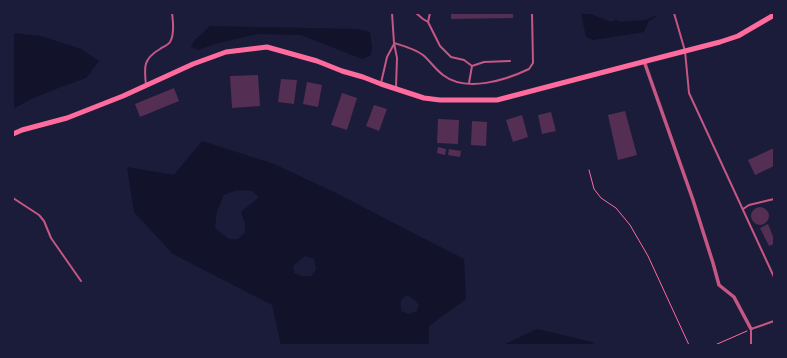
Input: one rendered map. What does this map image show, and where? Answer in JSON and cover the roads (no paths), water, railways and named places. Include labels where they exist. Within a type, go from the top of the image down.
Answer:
[{"type":"main road","points":[[13,134],[22,130],[67,118],[123,96],[212,56],[226,52],[266,47],[317,61],[342,71],[424,98],[440,100],[497,100],[720,42],[738,36],[774,15]]},
{"type":"street","points":[[644,62],[693,200],[719,285],[734,297],[751,329]]},
{"type":"lane","points":[[146,86],[145,64],[149,57],[170,42],[172,35],[172,13]]},
{"type":"lane","points":[[392,13],[394,43],[397,58],[396,89]]},
{"type":"lane","points":[[416,13],[428,22],[440,46],[451,57],[464,60],[472,66]]},
{"type":"lane","points":[[428,22],[430,13]]},
{"type":"lane","points":[[394,43],[415,50],[424,56],[443,75],[451,80],[474,84],[497,81],[522,73],[529,69],[533,63],[532,13]]},
{"type":"lane","points":[[674,13],[685,51],[689,93],[774,277]]},
{"type":"lane","points":[[381,84],[387,57],[394,43]]},
{"type":"lane","points":[[472,66],[484,62],[510,61]]},
{"type":"lane","points":[[469,83],[472,66]]},
{"type":"lane","points":[[13,198],[39,214],[44,221],[51,238],[81,281]]},
{"type":"lane","points":[[743,208],[749,205],[774,199]]},
{"type":"lane","points":[[751,345],[751,329],[774,321]]}]
